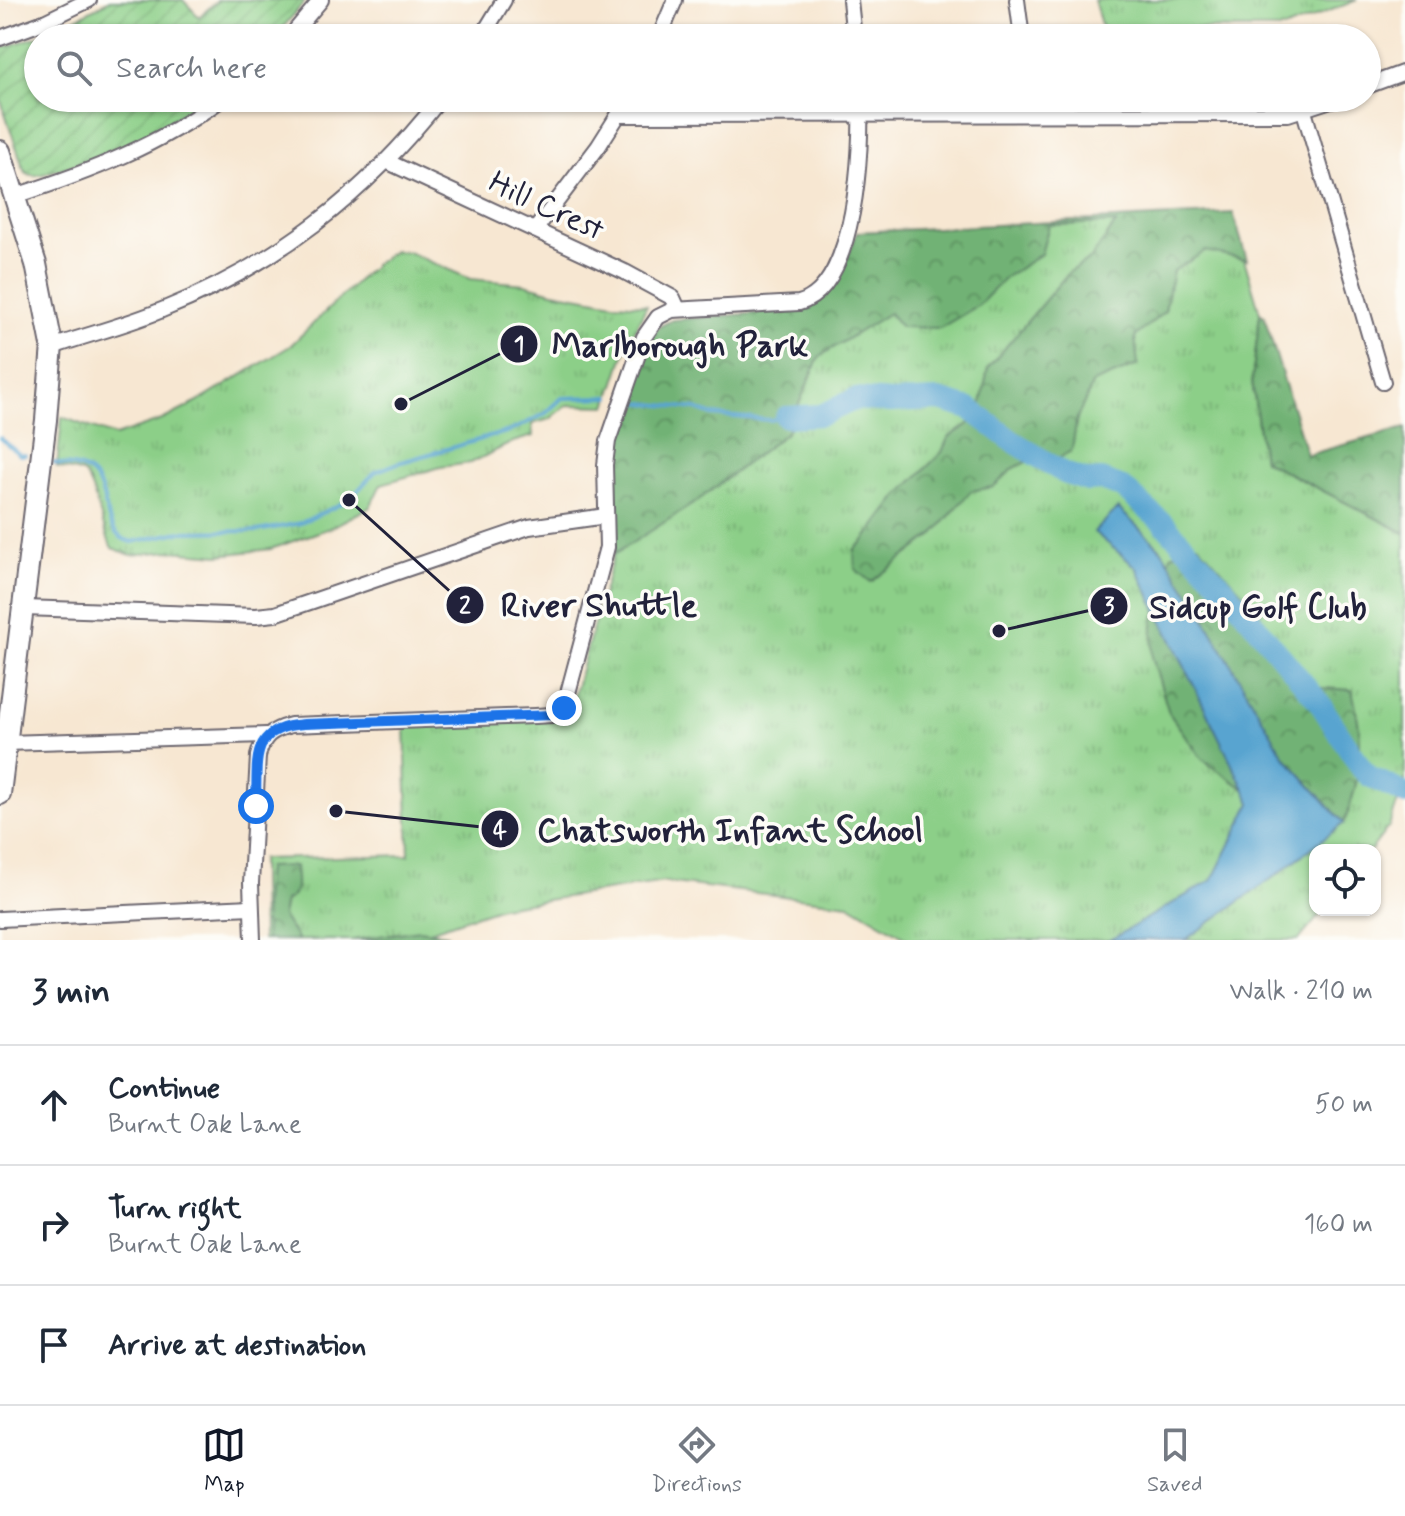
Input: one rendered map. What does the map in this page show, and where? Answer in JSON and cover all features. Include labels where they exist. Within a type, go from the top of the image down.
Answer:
[{"type":"street","points":[[38,24],[89,0]]},
{"type":"street","points":[[301,24],[321,0]]},
{"type":"street","points":[[489,24],[504,0]]},
{"type":"street","points":[[665,24],[675,0]]},
{"type":"street","points":[[850,0],[853,24]]},
{"type":"street","points":[[1017,0],[1020,24]]},
{"type":"street","points":[[0,38],[24,29]]},
{"type":"street","points":[[1381,81],[1405,72]]},
{"type":"street","points":[[15,196],[106,165],[203,112]]},
{"type":"street","points":[[52,347],[163,310],[240,274],[328,216],[386,161],[429,112]]},
{"type":"street","points":[[535,230],[621,112]]},
{"type":"street","points":[[6,743],[266,735],[278,729],[304,724],[502,718],[557,713],[566,704],[603,565],[607,543],[605,465],[608,441],[638,349],[655,320],[666,312],[799,303],[817,295],[838,257],[854,203],[859,175],[861,112]]},
{"type":"street","points":[[619,115],[1299,112]]},
{"type":"street","points":[[1304,112],[1383,382]]},
{"type":"street","points":[[0,151],[36,264],[52,347],[46,420],[0,794]]},
{"type":"street","name":"Hill Crest","points":[[386,161],[663,291],[673,298],[678,309]]},
{"type":"street","points":[[24,608],[256,616],[275,614],[529,527],[606,516]]},
{"type":"street","points":[[253,940],[251,907],[258,756],[266,735]]},
{"type":"street","points":[[0,919],[251,907]]},
{"type":"green space","points":[[110,0],[183,0],[199,17],[218,0],[306,0],[286,24],[66,24]]},
{"type":"green space","points":[[1094,0],[1357,0],[1297,24],[1101,24]]},
{"type":"green space","points":[[24,41],[24,112],[183,112],[115,150],[44,174],[28,174],[0,98],[0,49]]},
{"type":"green space","points":[[1233,213],[1247,260],[1206,251],[1173,271],[1165,311],[1135,337],[1138,365],[1093,383],[1077,418],[1072,450],[1058,459],[1036,457],[1014,468],[993,487],[971,491],[932,536],[871,582],[855,569],[854,550],[898,496],[942,452],[948,438],[969,424],[981,404],[988,368],[1068,273],[1091,258],[1116,223],[1049,225],[1041,254],[1006,277],[979,305],[940,328],[901,327],[889,313],[819,357],[787,432],[696,502],[615,554],[616,442],[651,335],[660,326],[672,320],[808,309],[833,286],[857,232]]},
{"type":"green space","points":[[1223,220],[1237,235],[1260,313],[1252,381],[1263,460],[1405,533],[1405,782],[1389,826],[1376,844],[1309,844],[1309,916],[1319,916],[1299,940],[910,940],[849,904],[664,882],[501,907],[403,940],[262,940],[261,859],[409,855],[405,726],[570,708],[614,554],[616,442],[746,402],[1001,242],[1049,225]]},
{"type":"green space","points":[[394,251],[408,252],[470,279],[525,284],[614,303],[647,305],[626,349],[607,406],[567,405],[550,419],[532,424],[533,436],[513,442],[471,463],[441,467],[381,484],[370,507],[330,528],[271,549],[219,555],[170,551],[131,555],[112,548],[86,477],[82,473],[57,467],[62,417],[115,436],[162,420],[196,403],[290,346],[375,264]]},
{"type":"green space","points":[[1260,313],[1264,316],[1307,455],[1405,428],[1405,533],[1263,460],[1252,381]]},
{"type":"green space","points":[[1198,544],[1253,604],[1309,687],[1352,690],[1359,726],[1360,758],[1344,823],[1284,756],[1244,789],[1202,759],[1169,713],[1152,657],[1153,623],[1171,555]]},
{"type":"green space","points":[[295,866],[295,891],[285,901],[282,916],[298,940],[266,940],[264,905],[267,867]]},
{"type":"green space","points":[[419,930],[447,934],[442,940],[353,940]]},
{"type":"water","points":[[1118,508],[1161,549],[1284,756],[1344,823],[1317,844],[1309,844],[1309,850],[1185,940],[1110,940],[1212,880],[1251,803],[1136,567],[1094,532]]},
{"type":"waterway","points":[[54,463],[79,467],[91,474],[102,491],[115,531],[132,542],[180,532],[257,531],[301,523],[349,500],[375,472],[510,431],[545,414],[562,398],[610,397]]},
{"type":"waterway","points":[[786,417],[821,415],[856,399],[890,402],[939,400],[970,409],[1011,440],[1064,473],[1123,488],[1163,523],[1226,590],[1319,702],[1362,769],[1369,776],[1405,794]]},
{"type":"waterway","points":[[626,401],[696,409],[712,415],[770,420],[786,417]]},
{"type":"waterway","points":[[0,438],[20,455],[25,455]]},
{"type":"place","name":"Marlborough Park","points":[[401,404]]},
{"type":"place","name":"River Shuttle","points":[[349,500]]},
{"type":"place","name":"Sidcup Golf Club","points":[[999,631]]},
{"type":"place","name":"Chatsworth Infant School","points":[[336,811]]},
{"type":"route","points":[[256,806],[258,756],[267,734],[278,729],[304,724],[552,715],[564,708]]}]
